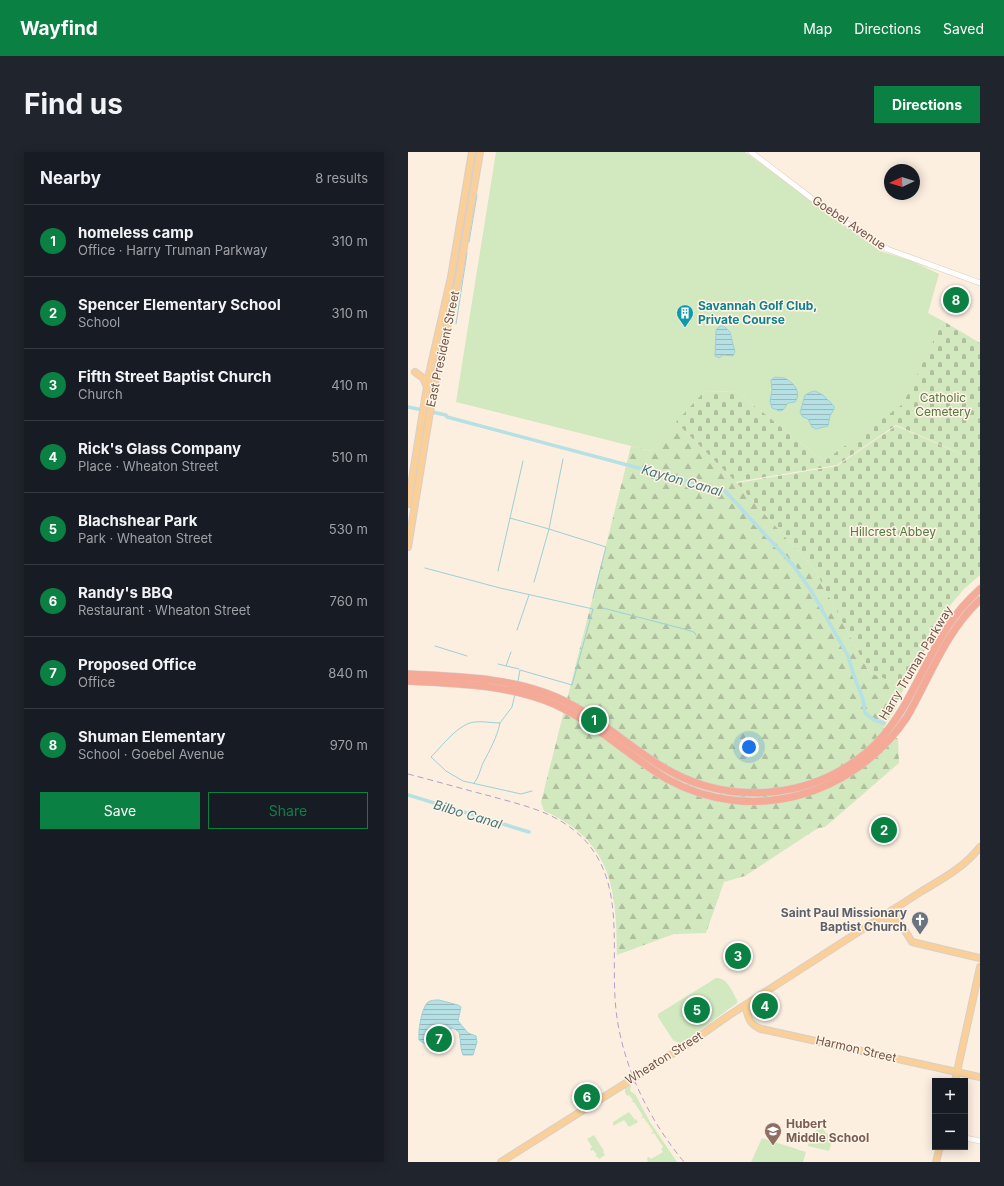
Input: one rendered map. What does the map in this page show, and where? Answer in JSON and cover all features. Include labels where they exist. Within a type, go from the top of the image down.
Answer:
[{"type":"highway","name":"Harry Truman Parkway","points":[[408,681],[491,687],[537,698],[565,710],[586,722],[645,764],[678,784],[715,797],[767,801],[780,799],[805,794],[829,785],[852,773],[873,757],[891,739],[947,627],[961,608],[980,589]]},
{"type":"highway","name":"Harry Truman Parkway","points":[[408,674],[492,680],[523,686],[546,693],[590,715],[660,765],[682,778],[711,788],[741,793],[778,792],[803,787],[826,778],[848,766],[868,751],[903,716],[953,631],[967,613],[980,600]]},
{"type":"main road","name":"East President Street","points":[[408,547],[427,411],[427,387],[459,234],[472,152]]},
{"type":"main road","name":"East President Street","points":[[408,504],[427,411],[448,325],[464,248],[480,152]]},
{"type":"main road","points":[[447,296],[450,298],[451,303],[448,325]]},
{"type":"main road","points":[[415,372],[423,378],[427,387]]},
{"type":"main road","name":"Wheaton Street","points":[[503,1161],[686,1045],[745,1005],[961,867],[980,847]]},
{"type":"main road","points":[[892,910],[909,939],[916,944],[980,958]]},
{"type":"main road","points":[[881,917],[893,920],[900,924]]},
{"type":"main road","points":[[956,1078],[980,967]]},
{"type":"main road","name":"Harmon Street","points":[[745,1005],[749,1020],[753,1025],[761,1029],[980,1077]]},
{"type":"main road","points":[[936,1162],[939,1150]]},
{"type":"street","name":"Goebel Avenue","points":[[751,152],[869,240],[887,249],[980,283]]},
{"type":"street","points":[[968,1139],[980,1141]]},
{"type":"green space","points":[[496,152],[745,152],[880,251],[912,261],[939,274],[928,313],[943,321],[904,404],[824,461],[737,392],[705,391],[651,451],[456,402]]},
{"type":"green space","name":"Catholic Cemetery","points":[[943,321],[980,343],[980,462],[896,425],[837,465],[736,482],[676,422],[705,391],[737,392],[824,461],[903,404]]},
{"type":"green space","points":[[676,422],[737,483],[815,570],[869,672],[904,687],[895,710],[883,728],[898,739],[899,763],[825,827],[818,828],[745,876],[724,882],[706,933],[674,934],[617,955],[615,908],[612,888],[606,869],[597,852],[584,836],[566,823],[544,811],[541,802],[631,446],[651,451]]},
{"type":"green space","name":"Hillcrest Abbey","points":[[896,426],[980,462],[980,575],[964,589],[948,608],[904,687],[869,672],[815,570],[737,483],[837,466]]},
{"type":"green space","points":[[716,978],[720,978],[726,982],[737,1000],[737,1003],[681,1044],[673,1040],[658,1017],[658,1014]]},
{"type":"green space","points":[[631,1085],[630,1091],[635,1094],[650,1122],[677,1162],[646,1162],[648,1161],[647,1158],[649,1157],[651,1159],[663,1152],[661,1149],[663,1147],[654,1133],[651,1134],[653,1131],[644,1118],[641,1118],[643,1116],[634,1102],[631,1102],[633,1100],[629,1095],[627,1096],[625,1088]]},
{"type":"green space","points":[[629,1112],[635,1120],[636,1119],[638,1122],[637,1123],[629,1127],[624,1120],[613,1126],[613,1122]]},
{"type":"green space","points":[[822,1127],[826,1133],[833,1138],[829,1151],[808,1146],[810,1134]]},
{"type":"green space","points":[[594,1135],[605,1155],[599,1159],[598,1157],[595,1157],[597,1155],[593,1150],[591,1151],[590,1149],[592,1147],[587,1139]]},
{"type":"green space","name":"Hubert Middle School","points":[[762,1138],[806,1152],[803,1162],[751,1162]]},
{"type":"water","points":[[720,326],[724,326],[730,332],[735,352],[733,356],[723,355],[719,358],[715,356],[716,330]]},
{"type":"water","points":[[775,377],[787,379],[793,384],[798,393],[795,402],[788,403],[783,410],[780,411],[772,408],[770,401],[772,390],[771,380]]},
{"type":"water","points":[[815,391],[823,395],[834,406],[828,426],[816,429],[812,427],[808,419],[803,417],[800,413],[805,395]]},
{"type":"water","points":[[439,1000],[461,1007],[458,1021],[468,1033],[476,1036],[477,1042],[473,1055],[463,1055],[459,1032],[453,1028],[448,1029],[435,1044],[428,1046],[419,1040],[420,1021],[425,1006],[430,1001]]},
{"type":"waterway","points":[[469,242],[477,195]]},
{"type":"waterway","points":[[456,324],[467,253]]},
{"type":"waterway","name":"Kayton Canal","points":[[408,407],[446,415],[447,417],[725,491],[793,565],[812,592],[848,656],[863,699],[865,713],[874,720],[884,723]]},
{"type":"waterway","points":[[498,571],[510,518],[549,529],[563,459]]},
{"type":"waterway","points":[[510,518],[523,461]]},
{"type":"waterway","points":[[534,582],[549,529],[606,547],[593,598]]},
{"type":"waterway","points":[[425,568],[500,588],[593,609],[572,685],[520,670],[518,681]]},
{"type":"waterway","points":[[517,630],[529,595]]},
{"type":"waterway","points":[[603,608],[684,629],[694,632],[696,635]]},
{"type":"waterway","points":[[435,646],[467,656]]},
{"type":"waterway","points":[[506,666],[511,652]]},
{"type":"waterway","points":[[498,664],[519,669]]},
{"type":"waterway","points":[[500,723],[512,707],[515,694]]},
{"type":"waterway","points":[[474,783],[493,743],[500,723],[469,723],[451,736],[431,757],[446,771],[463,781],[521,794],[532,791]]},
{"type":"waterway","name":"Bilbo Canal","points":[[408,795],[529,832]]},
{"type":"railway","points":[[408,774],[538,810],[564,823],[586,841],[600,863],[609,886],[613,912],[617,1018],[626,1057],[650,1112],[660,1130],[684,1162]]},
{"type":"place","name":"Shuman Elementary","points":[[956,300]]},
{"type":"place","name":"Savannah Golf Club, Private Course","points":[[685,328]]},
{"type":"place","name":"homeless camp","points":[[594,720]]},
{"type":"place","name":"Spencer Elementary School","points":[[884,830]]},
{"type":"place","name":"Saint Paul Missionary Baptist Church","points":[[920,935]]},
{"type":"place","name":"Fifth Street Baptist Church","points":[[738,956]]},
{"type":"place","name":"Rick's Glass Company","points":[[765,1006]]},
{"type":"place","name":"Blachshear Park","points":[[697,1010]]},
{"type":"place","name":"Proposed Office","points":[[439,1039]]},
{"type":"place","name":"Randy's BBQ","points":[[587,1097]]},
{"type":"place","name":"Hubert Middle School","points":[[773,1146]]}]
